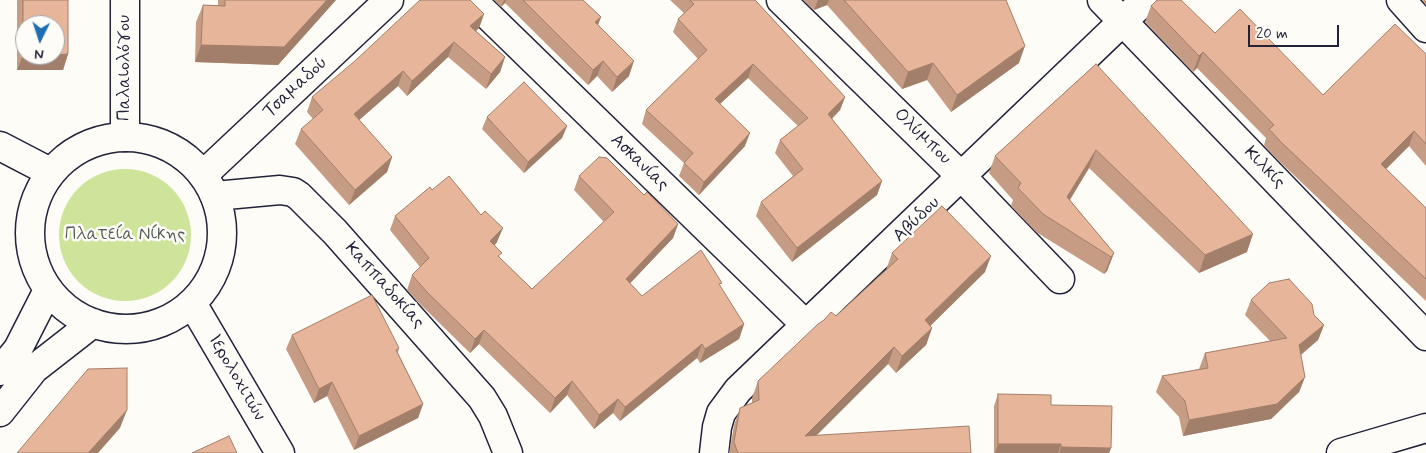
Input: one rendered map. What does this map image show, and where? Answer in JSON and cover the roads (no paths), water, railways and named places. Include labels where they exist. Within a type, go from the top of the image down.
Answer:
[{"type":"street","name":"Παλαιολόγου","points":[[125,0],[125,137]]},
{"type":"street","name":"Τσαμαδού","points":[[209,186],[389,0]]},
{"type":"street","name":"Ασκανίας","points":[[472,0],[807,326]]},
{"type":"street","name":"Ολύμπου","points":[[780,0],[962,176],[1060,279]]},
{"type":"street","name":"Κιλκίς","points":[[1102,0],[1426,336]]},
{"type":"street","name":"Αβύδου","points":[[714,453],[716,427],[721,413],[728,402],[1145,0]]},
{"type":"street","points":[[1401,0],[1426,28]]},
{"type":"street","points":[[125,137],[151,140],[185,157],[209,186],[219,207],[222,230],[220,253],[212,275],[207,285],[192,303],[173,317],[151,326],[140,328],[116,328],[93,323],[68,310],[48,290],[41,279],[32,256],[29,230],[33,205],[43,182],[50,172],[68,155],[89,143],[107,138],[125,137]]},
{"type":"street","points":[[0,146],[50,172]]},
{"type":"street","name":"Καππαδοκίας","points":[[209,186],[280,190],[293,192],[299,196],[335,232],[482,398],[493,416],[508,453]]},
{"type":"street","points":[[0,371],[18,349],[48,290]]},
{"type":"street","name":"Ιερολοχιτών","points":[[192,303],[280,453]]},
{"type":"street","points":[[0,412],[34,370],[93,323]]},
{"type":"street","points":[[1340,453],[1416,438]]},
{"type":"park label","name":"Πλατεία Νίκης","points":[[125,235]]}]
